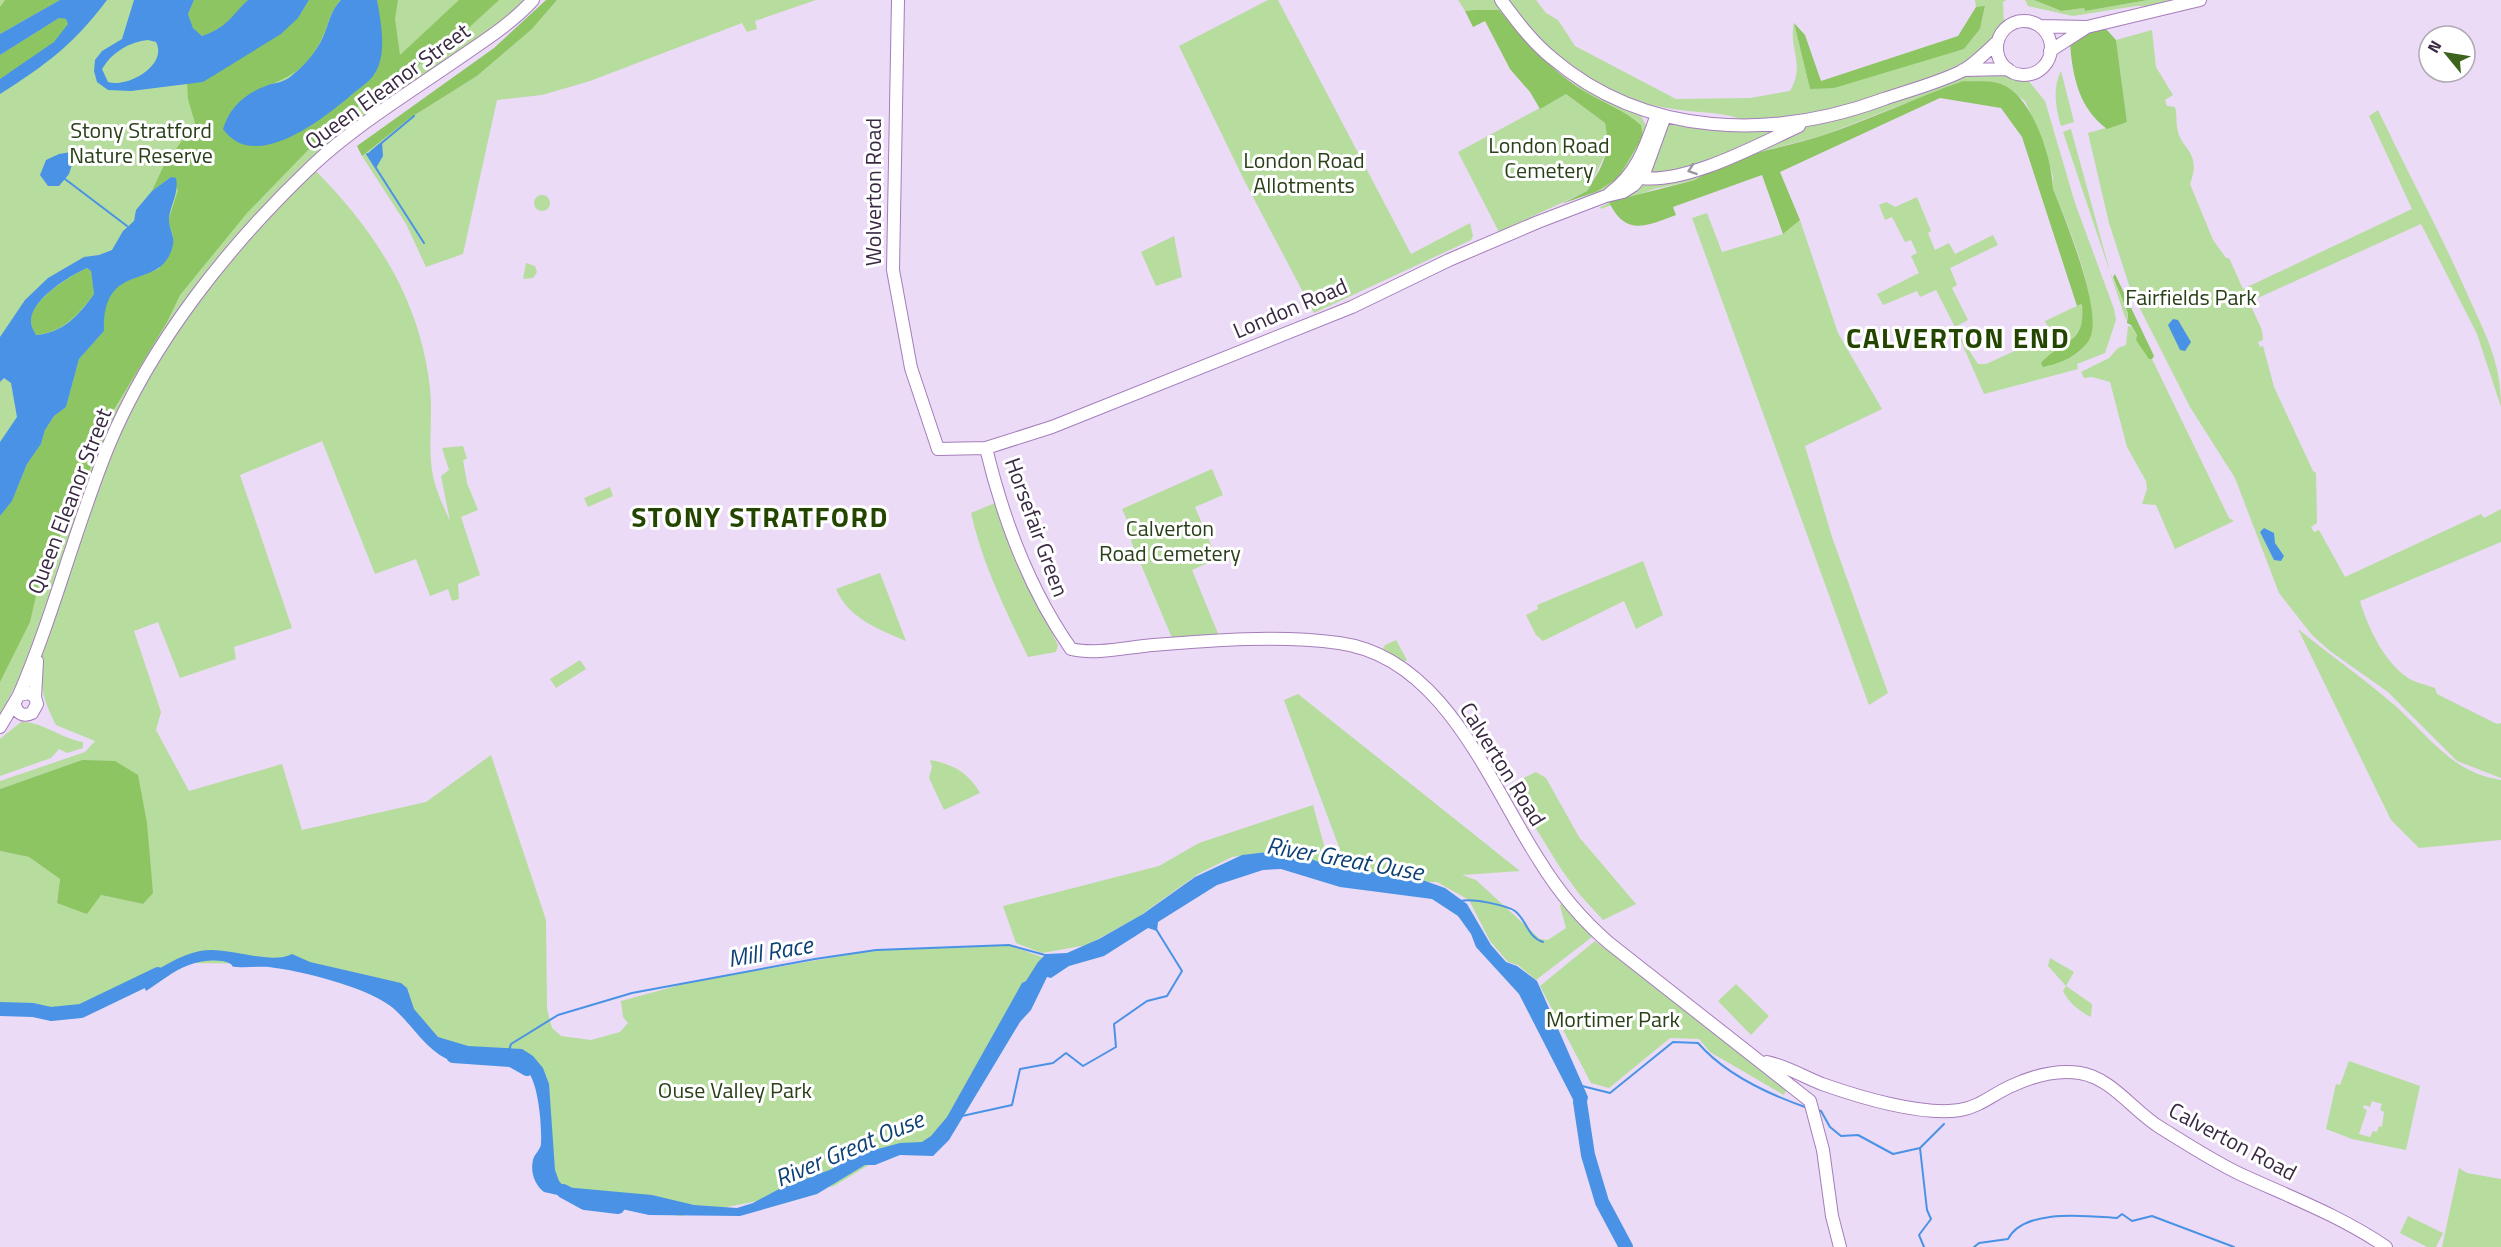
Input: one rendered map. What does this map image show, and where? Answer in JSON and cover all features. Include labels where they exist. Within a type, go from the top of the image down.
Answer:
[{"type":"street","name":"Queen Eleanor Street","points":[[0,727],[17,700],[38,651],[74,536],[110,444],[156,357],[201,290],[255,226],[312,167],[338,144],[500,29],[533,0]]},
{"type":"street","name":"Wolverton Road","points":[[898,0],[893,270],[911,368],[938,449]]},
{"type":"street","points":[[1501,0],[1538,45],[1571,74],[1620,102],[1693,123],[1737,127],[1811,121]]},
{"type":"street","points":[[1963,70],[1997,42],[2004,29],[2014,23],[2029,21],[2040,26],[2087,27],[2200,0]]},
{"type":"street","points":[[1661,115],[1641,178],[1667,179],[1742,152],[1811,121],[1865,106],[1963,70],[2008,69],[2024,75],[2035,72],[2047,62],[2050,51],[2049,37],[2040,26]]},
{"type":"street","points":[[2050,51],[2087,27]]},
{"type":"street","points":[[1997,42],[1999,57],[2008,69]]},
{"type":"street","name":"London Road","points":[[1606,196],[1622,183],[1637,164],[1661,115]]},
{"type":"street","name":"London Road","points":[[938,449],[986,448],[1082,416],[1352,307],[1449,260],[1606,196],[1623,192],[1641,178]]},
{"type":"street","name":"Horsefair Green","points":[[986,448],[996,490],[1027,571],[1044,609],[1071,649]]},
{"type":"street","name":"Calverton Road","points":[[1071,649],[1084,651],[1158,645],[1312,640],[1343,643],[1371,652],[1400,668],[1429,690],[1456,721],[1539,860],[1583,918],[1609,943],[1800,1092],[1813,1111],[1840,1247]]},
{"type":"street","name":"Queen Eleanor Street","points":[[35,697],[38,651]]},
{"type":"street","points":[[0,732],[25,715],[32,713],[36,707],[35,697],[29,693],[17,700],[18,712],[25,715]]},
{"type":"street","name":"Calverton Road","points":[[1760,1061],[1774,1064],[1823,1084],[1893,1103],[1941,1110],[1960,1110],[1980,1105],[2008,1088],[2040,1075],[2076,1072],[2087,1074],[2104,1083],[2155,1125],[2202,1153],[2239,1173],[2335,1217],[2386,1247]]},
{"type":"green space","points":[[0,0],[533,0],[312,167],[374,240],[405,295],[425,355],[430,388],[431,460],[435,483],[450,521],[441,476],[449,470],[442,448],[463,446],[467,459],[463,460],[467,483],[478,510],[461,517],[480,575],[458,584],[459,599],[452,601],[448,589],[430,596],[416,559],[375,574],[322,441],[240,475],[292,628],[234,647],[236,659],[180,678],[158,622],[134,631],[161,712],[156,730],[189,791],[282,764],[302,830],[426,802],[491,755],[546,920],[547,1009],[552,1028],[561,1036],[591,1040],[620,1032],[628,1023],[623,1017],[621,1001],[691,982],[876,950],[1009,945],[1047,959],[937,1151],[882,1157],[834,1186],[680,1216],[555,1191],[537,1065],[528,1055],[447,1051],[381,997],[290,964],[186,963],[91,1007],[0,1011],[0,851],[29,857],[60,879],[57,903],[101,895],[143,904],[82,760],[0,789],[0,781],[85,752],[95,741],[56,725],[43,692],[42,638],[0,714]]},
{"type":"green space","points":[[5,0],[60,0],[0,34],[0,7]]},
{"type":"green space","points":[[194,0],[248,0],[223,25],[202,36],[193,28],[188,14]]},
{"type":"green space","points":[[309,0],[341,0],[332,13],[317,48],[305,64],[281,80],[261,88],[374,75],[381,54],[377,0],[398,0],[395,19],[400,55],[459,0],[499,0],[449,46],[374,93],[308,150],[247,213],[180,295],[167,322],[113,411],[67,527],[45,556],[30,622],[0,682],[0,516],[12,501],[27,464],[41,444],[45,430],[54,416],[66,407],[79,359],[104,331],[104,315],[111,294],[124,283],[159,269],[173,235],[168,222],[178,190],[171,177],[152,191],[164,165],[195,123],[188,99],[187,83],[203,82],[298,18]]},
{"type":"green space","points":[[546,0],[557,0],[532,29],[477,76],[410,118],[362,156],[357,146],[494,48]]},
{"type":"green space","points":[[557,0],[816,0],[755,21],[757,29],[747,32],[742,23],[590,81],[542,95],[497,100],[463,254],[426,267],[406,224],[362,156],[410,118],[477,76],[532,29]]},
{"type":"green space","name":"London Road Allotments","points":[[1268,0],[1278,0],[1411,254],[1470,223],[1473,236],[1471,240],[1314,313],[1244,180],[1179,46]]},
{"type":"green space","points":[[1458,0],[1536,0],[1546,13],[1558,20],[1575,46],[1676,99],[1750,98],[1790,91],[1797,72],[1793,41],[1794,23],[1810,89],[1964,49],[1980,29],[1985,7],[1976,7],[1975,0],[2007,0],[2003,2],[2004,29],[1964,70],[2008,69],[2024,75],[2045,101],[2075,203],[2114,309],[2116,320],[2105,353],[2077,364],[2078,369],[1984,394],[1957,332],[1978,364],[1986,364],[2052,334],[2045,321],[2081,304],[2083,314],[2079,330],[2068,343],[2044,359],[2072,356],[2085,345],[2091,326],[2090,303],[2085,277],[2053,189],[2053,176],[2035,123],[2025,101],[1999,83],[1963,81],[1821,136],[1766,150],[1705,172],[1695,180],[1654,189],[1601,209],[1600,207],[1607,204],[1619,189],[1650,181],[1751,145],[1674,172],[1648,174],[1666,123],[1754,125],[1735,117],[1718,114],[1621,102],[1640,114],[1648,129],[1640,146],[1626,170],[1608,187],[1565,208],[1564,206],[1596,192],[1641,125],[1581,89],[1510,29],[1479,12],[1465,11]]},
{"type":"green space","points":[[2025,0],[2034,0],[2060,11],[2084,8],[2085,11],[2148,0],[2199,0],[2177,6],[2136,6],[2073,16],[2028,6]]},
{"type":"green space","points":[[2034,0],[2148,0],[2085,11],[2084,8],[2061,11]]},
{"type":"green space","points":[[1985,6],[1980,29],[1964,49],[1834,88],[1810,89],[1794,23],[1805,35],[1821,81],[1958,36],[1976,7]]},
{"type":"green space","points":[[1499,10],[1538,54],[1560,74],[1641,125],[1643,136],[1618,178],[1596,192],[1561,204],[1587,191],[1600,169],[1609,147],[1605,123],[1566,94],[1540,109],[1530,92],[1510,69],[1485,21],[1473,27],[1465,11]]},
{"type":"green space","points":[[59,18],[66,19],[68,24],[56,41],[0,79],[0,55]]},
{"type":"green space","points":[[2106,29],[2116,40],[2127,122],[2107,129],[2090,112],[2079,90],[2075,79],[2070,42],[2088,32]]},
{"type":"green space","name":"Fairfields Park","points":[[2152,30],[2156,67],[2173,95],[2165,100],[2167,106],[2175,107],[2179,134],[2194,164],[2190,184],[2213,240],[2226,258],[2229,258],[2243,289],[2412,209],[2369,116],[2378,110],[2456,268],[2495,360],[2501,407],[2477,334],[2421,224],[2249,302],[2262,330],[2263,340],[2258,342],[2260,347],[2263,346],[2274,387],[2313,471],[2316,473],[2317,523],[2311,527],[2314,532],[2319,530],[2345,577],[2481,514],[2484,518],[2501,509],[2501,542],[2360,601],[2378,644],[2399,671],[2411,680],[2435,688],[2437,694],[2497,724],[2501,723],[2501,778],[2457,761],[2388,692],[2330,651],[2312,635],[2279,593],[2235,478],[2190,407],[2131,291],[2109,223],[2088,133],[2127,122],[2116,40]]},
{"type":"green space","points":[[2061,71],[2074,122],[2061,126],[2056,106],[2056,84]]},
{"type":"green space","points":[[1963,81],[1997,83],[2012,90],[2031,114],[2044,145],[2053,189],[2081,265],[2092,310],[2092,327],[2085,346],[2075,355],[2056,363],[2043,367],[2041,363],[2076,335],[2082,319],[2082,306],[2081,304],[2077,306],[2022,137],[2001,108],[1940,98],[1780,172],[1800,220],[1783,234],[1762,175],[1673,207],[1676,215],[1646,225],[1638,226],[1622,220],[1609,202],[1695,180],[1739,158],[1821,136]]},
{"type":"green space","name":"London Road Cemetery","points":[[1566,94],[1605,123],[1609,147],[1587,191],[1499,232],[1458,152]]},
{"type":"green space","points":[[2071,129],[2110,272],[2128,313],[2126,320],[2063,132]]},
{"type":"green space","points":[[542,195],[550,203],[542,211],[534,203]]},
{"type":"green space","points":[[1917,197],[1931,231],[1928,233],[1935,250],[1949,243],[1955,254],[1993,235],[1998,245],[1950,268],[1957,285],[1952,288],[1968,320],[1955,327],[1936,290],[1920,297],[1917,291],[1883,305],[1877,294],[1919,273],[1911,256],[1917,253],[1911,240],[1905,242],[1892,217],[1885,220],[1879,205],[1886,202],[1895,207]]},
{"type":"green space","points":[[1707,213],[1722,252],[1783,234],[1800,220],[1838,333],[1882,409],[1805,446],[1832,537],[1888,693],[1869,705],[1692,218]]},
{"type":"green space","points":[[1174,236],[1182,277],[1156,286],[1141,252]]},
{"type":"green space","points":[[526,263],[535,266],[537,272],[533,278],[523,279]]},
{"type":"green space","points":[[87,268],[91,271],[94,294],[82,309],[62,326],[36,335],[31,322],[32,314],[37,306],[52,290]]},
{"type":"green space","points":[[2115,274],[2154,356],[2152,359],[2149,359],[2136,340],[2137,335],[2131,325],[2127,323],[2128,313],[2113,277]]},
{"type":"green space","points":[[2128,326],[2132,327],[2137,336],[2136,340],[2152,359],[2229,518],[2234,521],[2175,549],[2156,505],[2142,504],[2147,489],[2146,481],[2127,447],[2110,382],[2092,377],[2084,378],[2081,372],[2109,358],[2118,348],[2126,345]]},
{"type":"green space","name":"Calverton Road Cemetery","points":[[1212,469],[1223,495],[1195,507],[1217,559],[1192,570],[1219,636],[1172,638],[1131,541],[1134,536],[1122,509]]},
{"type":"green space","points":[[610,487],[613,496],[588,507],[584,498]]},
{"type":"green space","points":[[995,503],[1018,568],[1058,645],[1056,652],[1028,657],[995,586],[981,550],[971,513]]},
{"type":"green space","points":[[1643,561],[1663,615],[1636,629],[1624,601],[1543,641],[1536,635],[1526,615],[1538,609],[1537,605]]},
{"type":"green space","points":[[880,573],[906,641],[875,627],[856,615],[841,599],[836,589]]},
{"type":"green space","points":[[2298,629],[2365,680],[2451,759],[2482,775],[2501,780],[2501,840],[2419,848],[2391,820]]},
{"type":"green space","points":[[1396,640],[1407,660],[1404,662],[1383,649],[1385,645]]},
{"type":"green space","points":[[580,660],[586,669],[556,688],[550,679]]},
{"type":"green space","points":[[1298,694],[1520,871],[1462,875],[1476,880],[1540,939],[1548,940],[1566,928],[1560,906],[1562,902],[1592,937],[1536,980],[1518,965],[1508,962],[1490,941],[1469,900],[1437,882],[1419,882],[1317,864],[1297,859],[1280,850],[1232,857],[1198,874],[1138,917],[1087,945],[1042,953],[1016,943],[1003,906],[1159,866],[1199,843],[1313,805],[1327,856],[1342,855],[1284,700]]},
{"type":"green space","points":[[21,722],[36,724],[83,742],[83,748],[67,753],[59,749],[51,758],[0,776],[0,739]]},
{"type":"green space","points":[[82,760],[115,761],[138,775],[147,823],[153,893],[143,904],[101,895],[87,914],[57,903],[60,879],[29,857],[0,851],[0,789]]},
{"type":"green space","points":[[930,760],[960,771],[971,780],[980,793],[944,810],[929,778],[932,767]]},
{"type":"green space","points":[[1536,772],[1546,778],[1579,837],[1636,904],[1603,920],[1580,895],[1561,869],[1514,793],[1517,781]]},
{"type":"green space","name":"Mortimer Park","points":[[1595,941],[1788,1087],[1784,1095],[1710,1052],[1699,1039],[1670,1038],[1609,1088],[1591,1083],[1540,986]]},
{"type":"green space","points":[[2050,958],[2074,972],[2066,986],[2048,966]]},
{"type":"green space","points":[[1736,984],[1769,1016],[1751,1035],[1718,1001]]},
{"type":"green space","points":[[2066,986],[2092,1004],[2091,1017],[2068,999],[2063,991]]},
{"type":"green space","points":[[2349,1061],[2420,1086],[2406,1150],[2352,1139],[2326,1129],[2336,1084],[2340,1085]],"holes":[[[2372,1101],[2382,1104],[2380,1110],[2384,1112],[2382,1127],[2379,1126],[2377,1132],[2373,1131],[2370,1137],[2359,1134],[2367,1110],[2363,1108],[2364,1105],[2370,1107]]]},
{"type":"green space","points":[[2459,1168],[2467,1173],[2501,1179],[2501,1247],[2442,1247]]},
{"type":"green space","points":[[2408,1216],[2443,1233],[2436,1247],[2427,1247],[2400,1233]]},
{"type":"water","points":[[60,0],[107,0],[83,29],[58,53],[0,94],[0,79],[54,42],[68,24],[66,19],[59,18],[0,55],[0,34]]},
{"type":"water","points":[[134,0],[194,0],[188,14],[193,28],[202,36],[223,25],[248,0],[309,0],[298,18],[281,34],[203,82],[131,91],[108,90],[97,82],[94,71],[95,60],[102,51],[122,39]],"holes":[[[141,41],[156,42],[158,51],[156,59],[144,73],[126,82],[108,82],[102,69],[116,53]]]},
{"type":"water","points":[[341,0],[377,0],[382,49],[378,68],[373,76],[337,107],[305,129],[287,138],[269,145],[252,146],[236,141],[223,129],[235,107],[253,92],[288,79],[304,64],[320,43],[332,13]]},
{"type":"water","points":[[382,142],[383,156],[376,168],[367,154]]},
{"type":"water","points":[[71,152],[74,158],[69,174],[59,186],[48,186],[40,175],[46,160]]},
{"type":"water","points":[[171,177],[176,178],[176,193],[169,218],[173,245],[167,260],[157,269],[122,284],[112,293],[106,308],[104,331],[79,359],[66,407],[54,416],[45,430],[41,444],[27,464],[12,501],[0,516],[0,442],[17,417],[11,383],[4,378],[0,382],[0,337],[25,300],[48,278],[84,257],[112,250],[123,231],[134,221],[136,210],[152,191]],"holes":[[[87,268],[91,271],[94,294],[82,309],[62,327],[46,334],[36,335],[31,324],[32,314],[37,305],[61,283]]]},
{"type":"water","points":[[2173,319],[2178,320],[2191,342],[2185,351],[2180,350],[2168,325]]},
{"type":"water","points":[[2264,528],[2274,533],[2275,543],[2284,556],[2281,561],[2274,560],[2260,532]]},
{"type":"water","points":[[1277,851],[1299,855],[1340,869],[1411,876],[1445,888],[1467,904],[1491,945],[1506,962],[1517,966],[1537,981],[1588,1097],[1583,1119],[1519,994],[1476,947],[1471,934],[1458,916],[1432,899],[1340,887],[1281,869],[1263,870],[1217,885],[1158,922],[1157,931],[1148,928],[1104,956],[1069,966],[1051,978],[1047,977],[1031,1010],[1020,1022],[949,1140],[933,1156],[900,1155],[875,1165],[865,1165],[817,1194],[740,1216],[649,1215],[544,1192],[538,1186],[533,1174],[532,1165],[541,1144],[540,1118],[535,1088],[525,1068],[519,1063],[498,1056],[483,1055],[454,1061],[441,1056],[425,1043],[397,1011],[364,992],[331,980],[298,972],[269,967],[233,967],[229,963],[215,960],[183,967],[146,991],[141,980],[184,956],[211,950],[272,958],[292,954],[310,962],[401,983],[407,988],[414,1009],[438,1037],[468,1046],[522,1049],[533,1056],[543,1068],[549,1084],[555,1170],[564,1187],[652,1195],[694,1205],[737,1208],[832,1169],[854,1148],[878,1149],[900,1143],[922,1142],[931,1136],[947,1117],[1022,983],[1026,981],[1046,954],[1067,953],[1099,939],[1143,914],[1195,877],[1242,855]]},
{"type":"waterway","points":[[372,151],[414,116]]},
{"type":"waterway","points":[[367,154],[424,243]]},
{"type":"waterway","points":[[65,179],[127,226]]},
{"type":"waterway","points":[[1461,901],[1480,901],[1511,909],[1519,915],[1530,932],[1543,942]]},
{"type":"waterway","points":[[962,1116],[1012,1105],[1020,1069],[1053,1063],[1066,1053],[1083,1066],[1116,1047],[1114,1024],[1147,1001],[1167,996],[1182,971],[1156,929]]},
{"type":"waterway","name":"Mill Race","points":[[509,1051],[511,1044],[558,1015],[632,993],[815,959],[876,950],[1009,945],[1045,955]]},
{"type":"waterway","name":"River Great Ouse","points":[[0,1009],[33,1010],[51,1014],[81,1011],[158,974]]},
{"type":"waterway","points":[[1582,1086],[1610,1093],[1673,1042],[1698,1043],[1720,1064],[1747,1081],[1776,1096],[1805,1107]]},
{"type":"waterway","name":"River Great Ouse","points":[[453,1056],[511,1060],[527,1069]]},
{"type":"waterway","name":"River Great Ouse","points":[[1580,1102],[1588,1155],[1602,1202],[1626,1247]]},
{"type":"waterway","points":[[1817,1110],[1821,1111],[1830,1127],[1841,1136],[1858,1135],[1893,1154],[1920,1148],[1944,1124]]},
{"type":"waterway","points":[[1920,1148],[1927,1210],[1931,1219],[1919,1235],[1924,1247]]},
{"type":"waterway","name":"River Great Ouse","points":[[563,1191],[585,1203],[618,1207]]},
{"type":"waterway","points":[[1974,1247],[1979,1243],[2008,1239],[2016,1229],[2042,1218],[2057,1216],[2117,1218],[2122,1214],[2132,1221],[2152,1216],[2234,1247]]},
{"type":"district","name":"CALVERTON END","points":[[1958,337]]},
{"type":"district","name":"STONY STRATFORD","points":[[760,516]]},
{"type":"park label","name":"Stony Stratford Nature Reserve","points":[[141,142]]},
{"type":"park label","name":"Ouse Valley Park","points":[[735,1090]]}]
